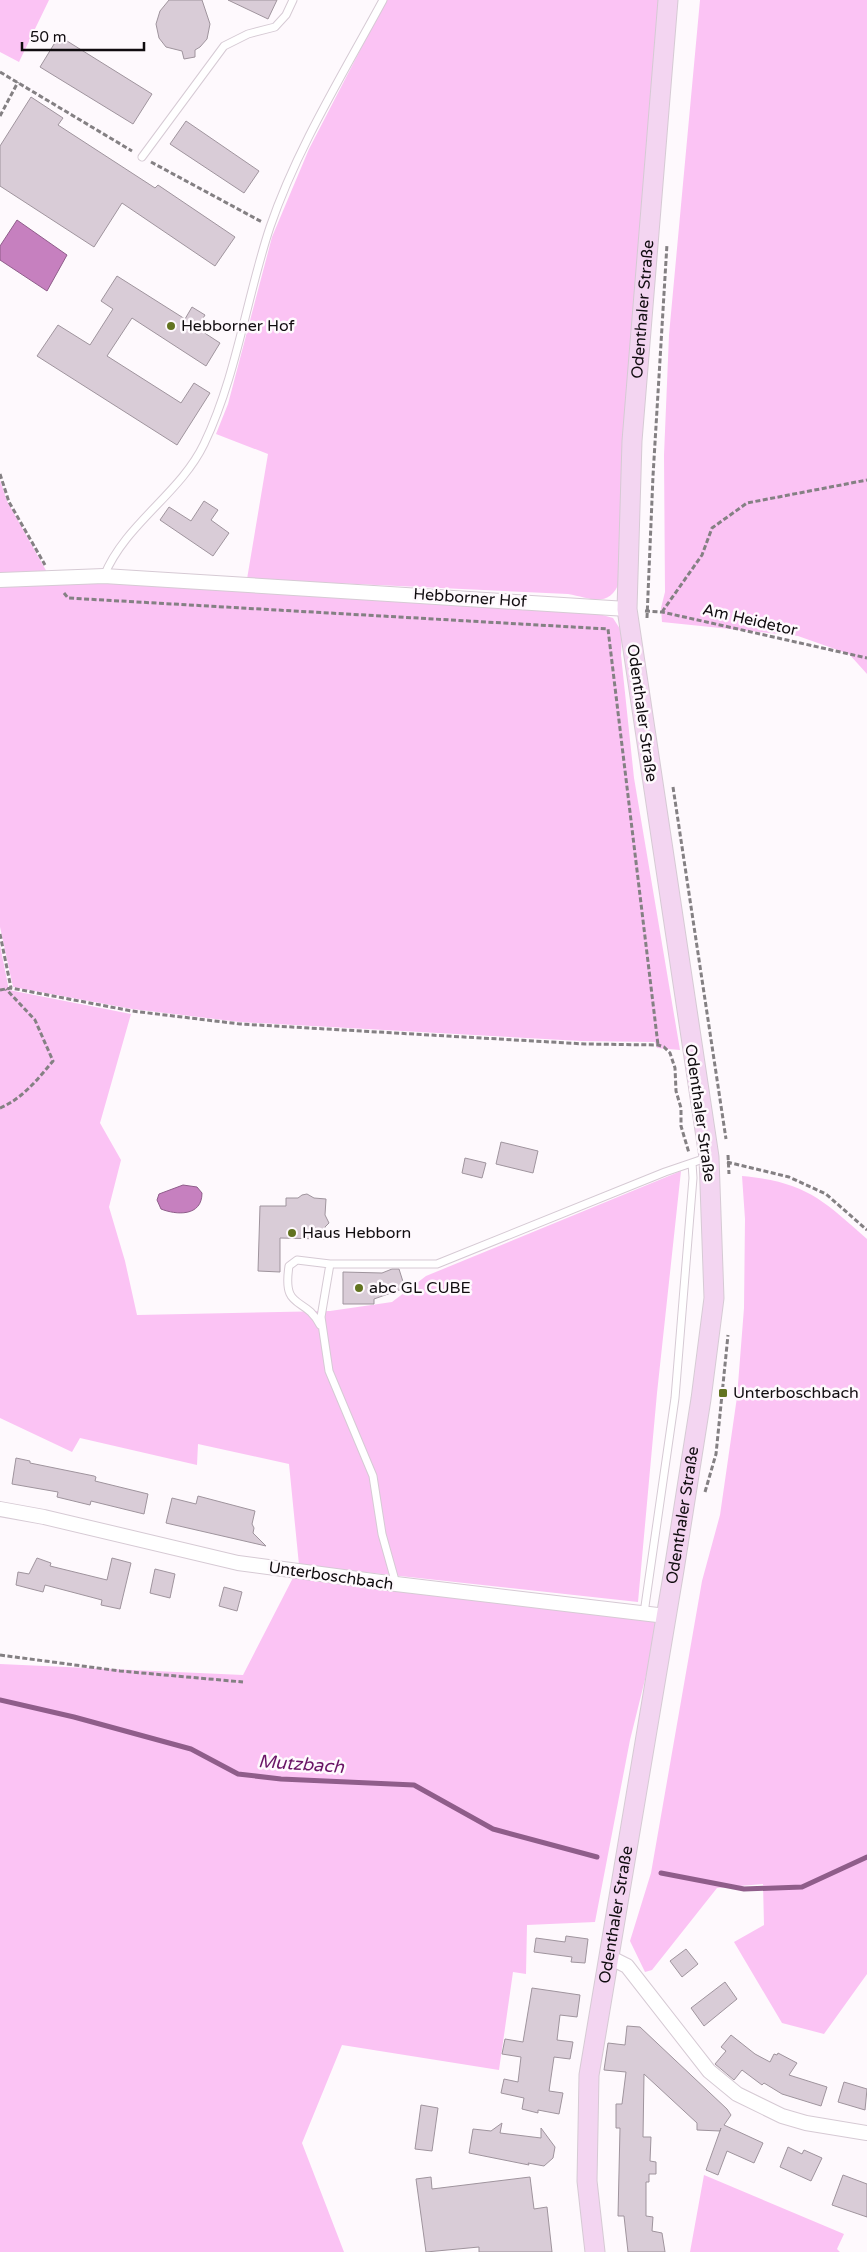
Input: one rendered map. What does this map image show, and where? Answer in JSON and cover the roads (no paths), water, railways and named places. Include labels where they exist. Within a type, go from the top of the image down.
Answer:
[{"type":"main road","name":"Odenthaler Straße","points":[[594,2252],[587,2181],[589,2076],[701,1399],[714,1298],[700,1160],[627,609],[632,441],[668,0]]},
{"type":"street","name":"Hebborner Hof","points":[[0,580],[104,576],[627,609]]},
{"type":"street","name":"Unterboschbach","points":[[0,1509],[44,1517],[238,1563],[666,1616]]},
{"type":"street","points":[[609,1957],[627,1966],[709,2072],[737,2094],[782,2116],[806,2123],[867,2133]]},
{"type":"lane","points":[[142,157],[224,46],[248,34],[276,27],[286,15],[293,0]]},
{"type":"lane","points":[[104,576],[117,551],[184,476],[204,446],[221,408],[270,227],[304,147],[383,0]]},
{"type":"lane","points":[[322,1328],[316,1317],[293,1300],[287,1292],[289,1266],[296,1260],[330,1264],[437,1264],[492,1240],[700,1160]]},
{"type":"lane","points":[[644,1614],[675,1398],[693,1178],[700,1160]]},
{"type":"lane","points":[[330,1264],[321,1317],[329,1371],[372,1476],[382,1534],[396,1584]]},
{"type":"waterway","name":"Mutzbach","points":[[0,1700],[74,1717],[191,1749],[238,1774],[281,1779],[414,1785],[493,1829],[597,1857]]},
{"type":"waterway","name":"Mutzbach","points":[[661,1873],[744,1889],[802,1887],[867,1857]]},
{"type":"place","name":"Hebborner Hof","points":[[171,326]]},
{"type":"place","name":"Haus Hebborn","points":[[292,1233]]},
{"type":"place","name":"abc GL CUBE","points":[[359,1288]]},
{"type":"place","name":"Unterboschbach","points":[[723,1393]]}]
